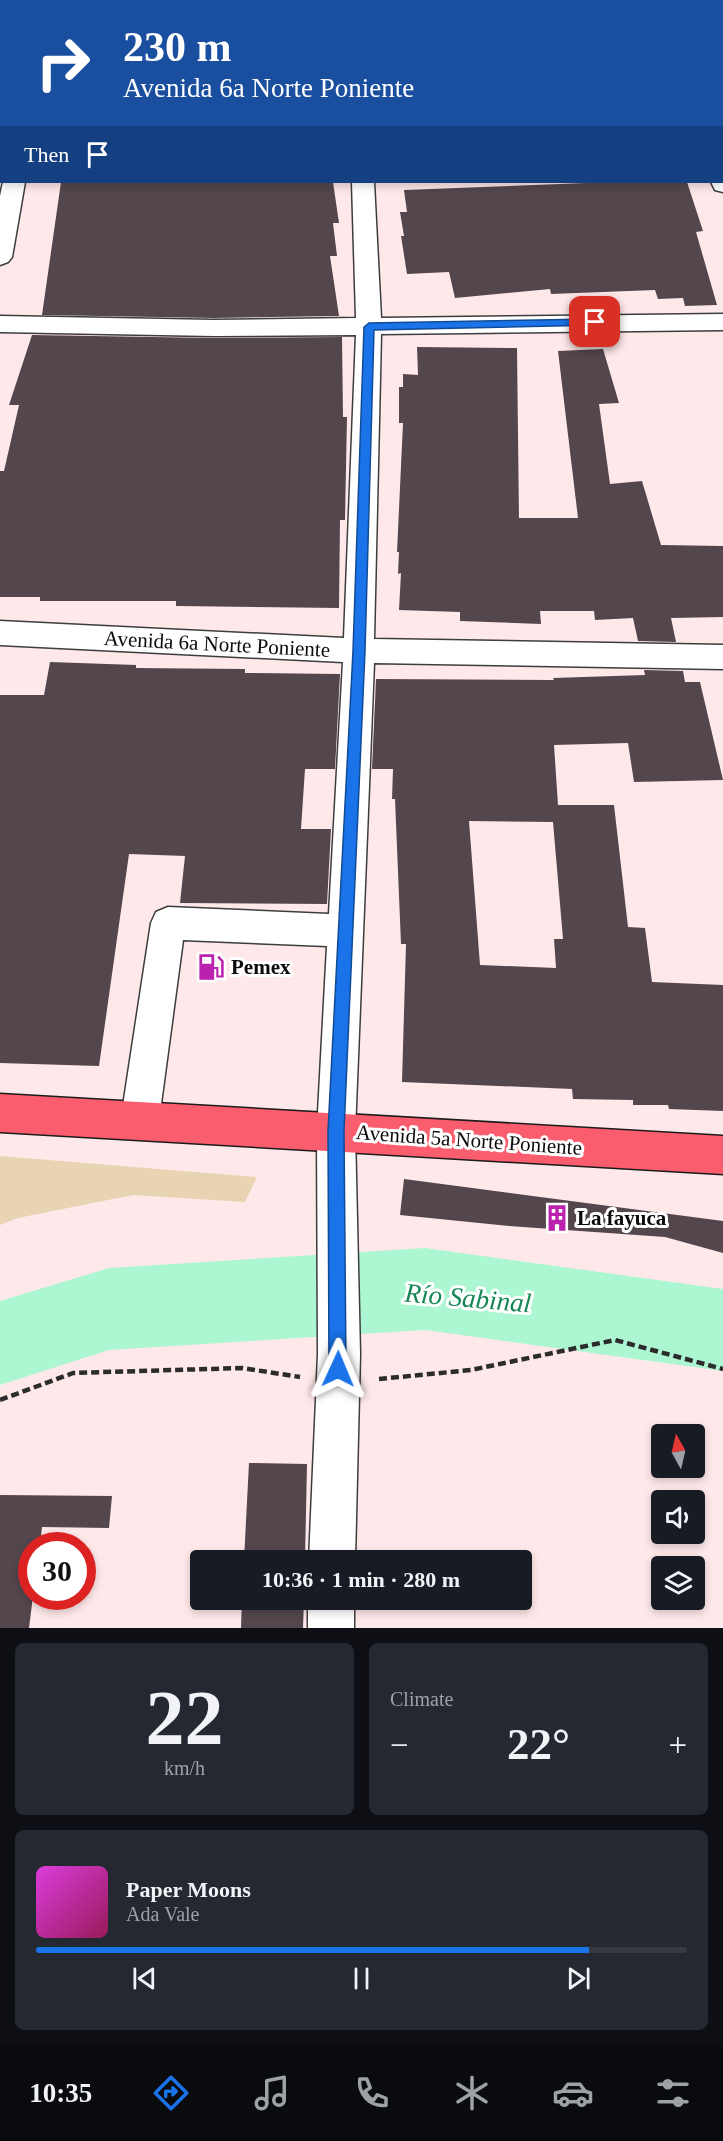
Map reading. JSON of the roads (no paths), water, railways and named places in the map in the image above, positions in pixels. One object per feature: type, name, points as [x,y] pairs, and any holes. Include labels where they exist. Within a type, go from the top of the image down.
[{"type":"main road","name":"Avenida 5a Norte Poniente","points":[[0,1113],[140,1119],[723,1155]]},
{"type":"street","points":[[0,257],[14,183]]},
{"type":"street","points":[[332,1550],[338,1369],[336,1131],[359,651],[369,327],[363,183]]},
{"type":"street","points":[[0,324],[214,328],[552,322],[723,322]]},
{"type":"street","name":"Avenida 6a Norte Poniente","points":[[0,633],[359,651],[723,657]]},
{"type":"street","points":[[140,1119],[168,923],[344,931]]},
{"type":"street","points":[[331,1610],[331,1628]]},
{"type":"waterway","name":"Río Sabinal","points":[[0,1343],[109,1309],[425,1289],[723,1330]]},
{"type":"place","name":"Pemex","points":[[211,967]]},
{"type":"place","name":"La fayuca","points":[[557,1218]]}]
